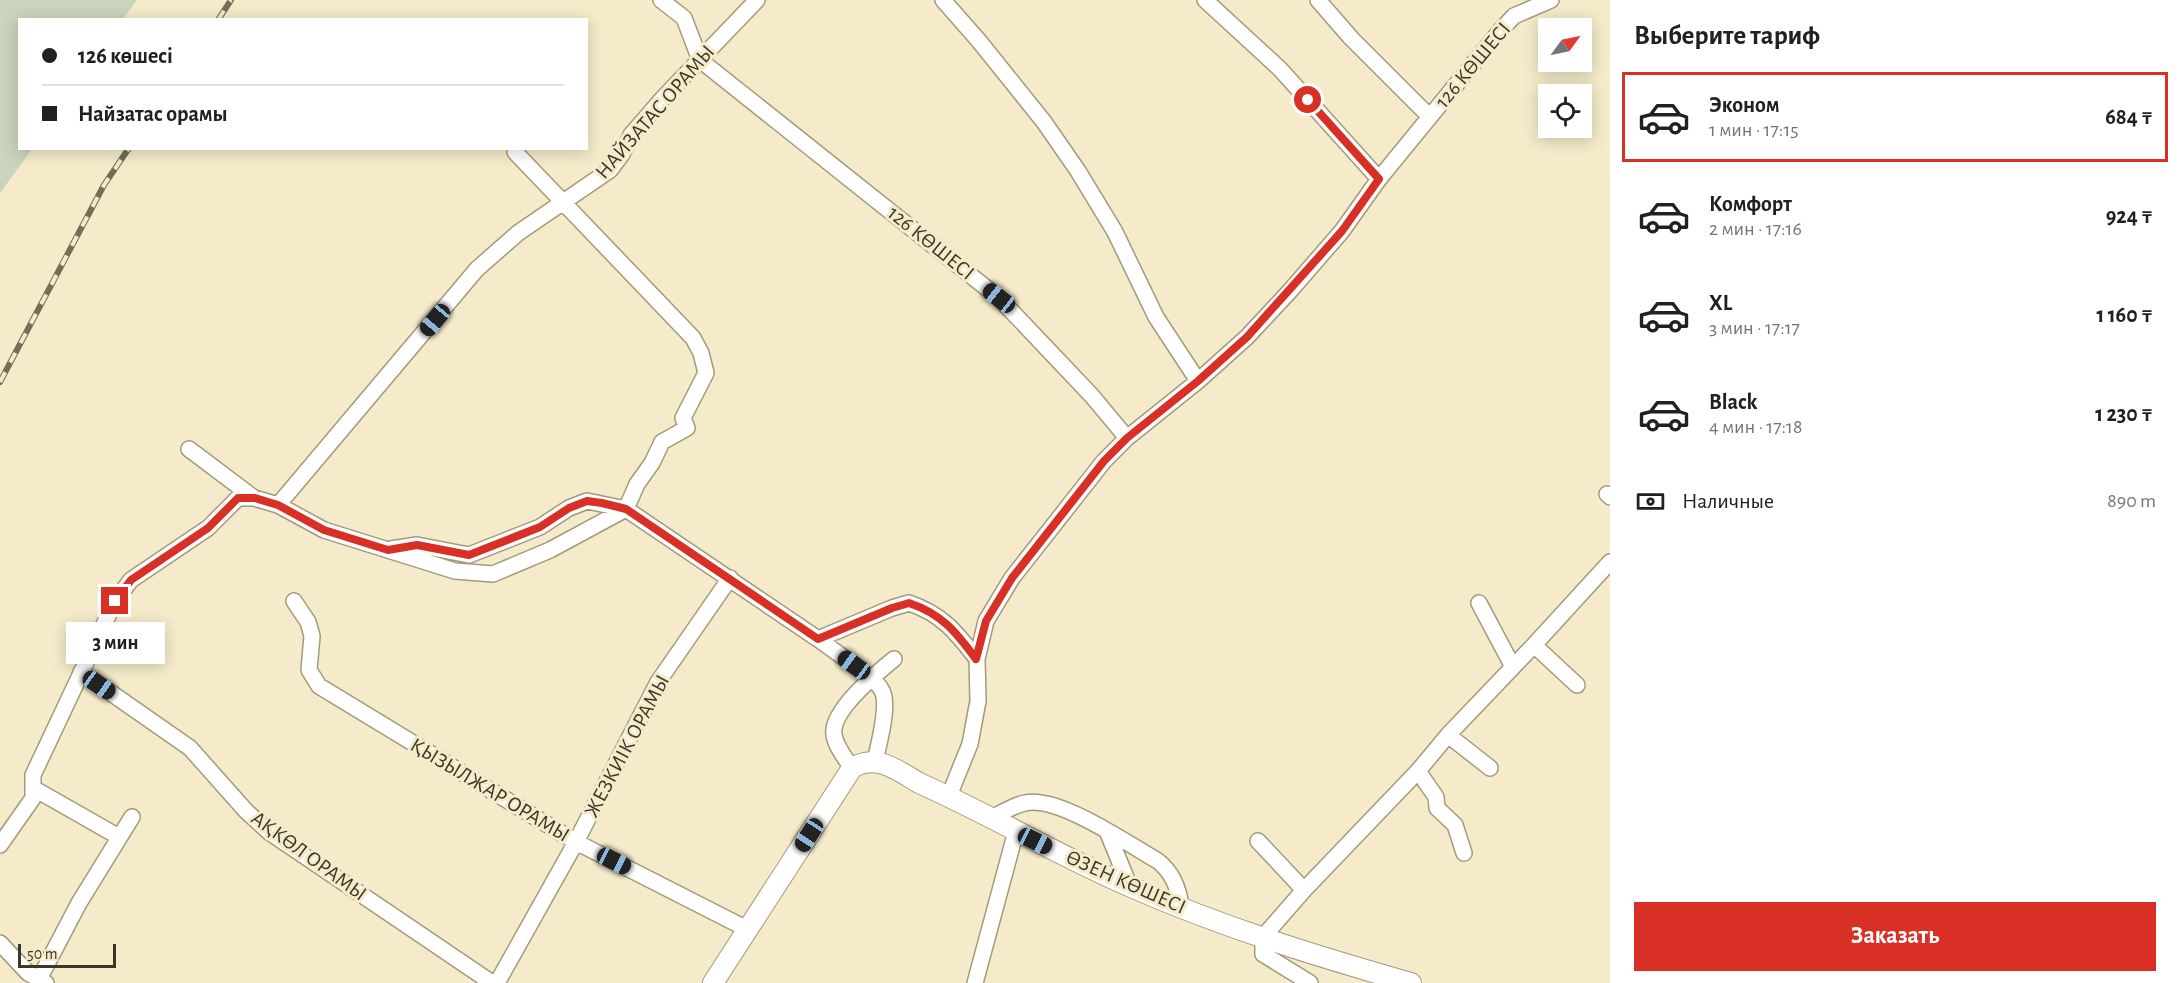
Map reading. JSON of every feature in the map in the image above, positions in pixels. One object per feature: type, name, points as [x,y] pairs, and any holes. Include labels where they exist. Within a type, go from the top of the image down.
[{"type":"main road","name":"ӨЗЕН КӨШЕСІ","points":[[863,764],[890,766],[919,783],[1130,887],[1308,954],[1411,983]]},
{"type":"main road","points":[[713,983],[747,929],[863,764]]},
{"type":"street","points":[[661,0],[684,18],[700,60]]},
{"type":"street","name":"НАЙЗАТАС ОРАМЫ","points":[[278,505],[477,270],[518,233],[610,170],[622,154],[631,135],[757,0]]},
{"type":"street","points":[[943,0],[1037,113],[1078,171],[1115,232],[1156,317],[1198,381]]},
{"type":"street","points":[[1205,0],[1280,69],[1379,179]]},
{"type":"street","name":"126 КӨШЕСІ","points":[[1318,0],[1351,38],[1429,116]]},
{"type":"street","name":"126 КӨШЕСІ","points":[[700,60],[999,298],[1092,396],[1127,438],[1198,381],[1247,337],[1342,231],[1379,179],[1500,31],[1526,5],[1551,0]]},
{"type":"street","points":[[0,845],[33,798],[33,775],[115,601],[131,580],[208,528],[238,498],[255,498],[278,505],[324,530],[456,571],[494,574],[550,549],[626,509],[637,484],[652,463],[662,442],[687,428],[683,418],[706,373],[701,353],[693,338],[515,152]]},
{"type":"street","points":[[948,796],[970,744],[978,701],[976,659],[986,621],[1012,578],[1104,461],[1127,438]]},
{"type":"street","points":[[189,449],[255,498]]},
{"type":"street","points":[[388,550],[417,545],[469,555],[540,527],[569,508],[587,501],[626,509],[854,665]]},
{"type":"street","points":[[1310,983],[1263,954],[1263,937],[1304,890],[1418,771],[1448,735],[1610,562]]},
{"type":"street","name":"ЖЕЗКИІК ОРАМЫ","points":[[497,983],[576,842],[658,682],[730,578]]},
{"type":"street","name":"ҚЫЗЫЛЖАР ОРАМЫ","points":[[294,601],[308,622],[312,636],[309,670],[320,686],[576,842],[747,929]]},
{"type":"street","points":[[818,639],[909,603],[939,616],[956,632],[976,659]]},
{"type":"street","points":[[1479,603],[1513,667]]},
{"type":"street","points":[[1534,645],[1576,686]]},
{"type":"street","points":[[871,678],[881,689],[885,710],[863,764],[837,745],[833,729],[837,717],[871,678],[894,659]]},
{"type":"street","name":"АҚКӨЛ ОРАМЫ","points":[[81,672],[190,748],[246,811],[269,832],[492,983]]},
{"type":"street","points":[[1448,735],[1490,768]]},
{"type":"street","points":[[1418,771],[1436,797],[1437,808],[1455,825],[1464,853]]},
{"type":"street","points":[[33,788],[119,837]]},
{"type":"street","points":[[992,818],[1025,803],[1042,801],[1061,807],[1107,831],[1168,869],[1180,895],[1181,907]]},
{"type":"street","points":[[0,943],[28,973],[41,982],[79,903],[132,817]]},
{"type":"street","points":[[975,983],[1016,831]]},
{"type":"street","points":[[1107,831],[1130,887]]},
{"type":"street","points":[[1258,841],[1304,890]]},
{"type":"green space","points":[[0,0],[137,0],[124,18],[18,18],[18,150],[31,150],[0,193]]},
{"type":"railway","points":[[219,18],[231,0]]},
{"type":"railway","points":[[0,382],[104,185],[128,150]]},
{"type":"route","points":[[115,601],[131,580],[208,528],[238,498],[255,498],[278,505],[324,530],[388,550],[417,545],[469,555],[540,527],[569,508],[587,501],[626,509],[818,639],[909,603],[939,616],[956,632],[976,659],[986,621],[1012,578],[1104,461],[1127,438],[1198,381],[1247,337],[1342,231],[1379,179],[1308,100]]}]
